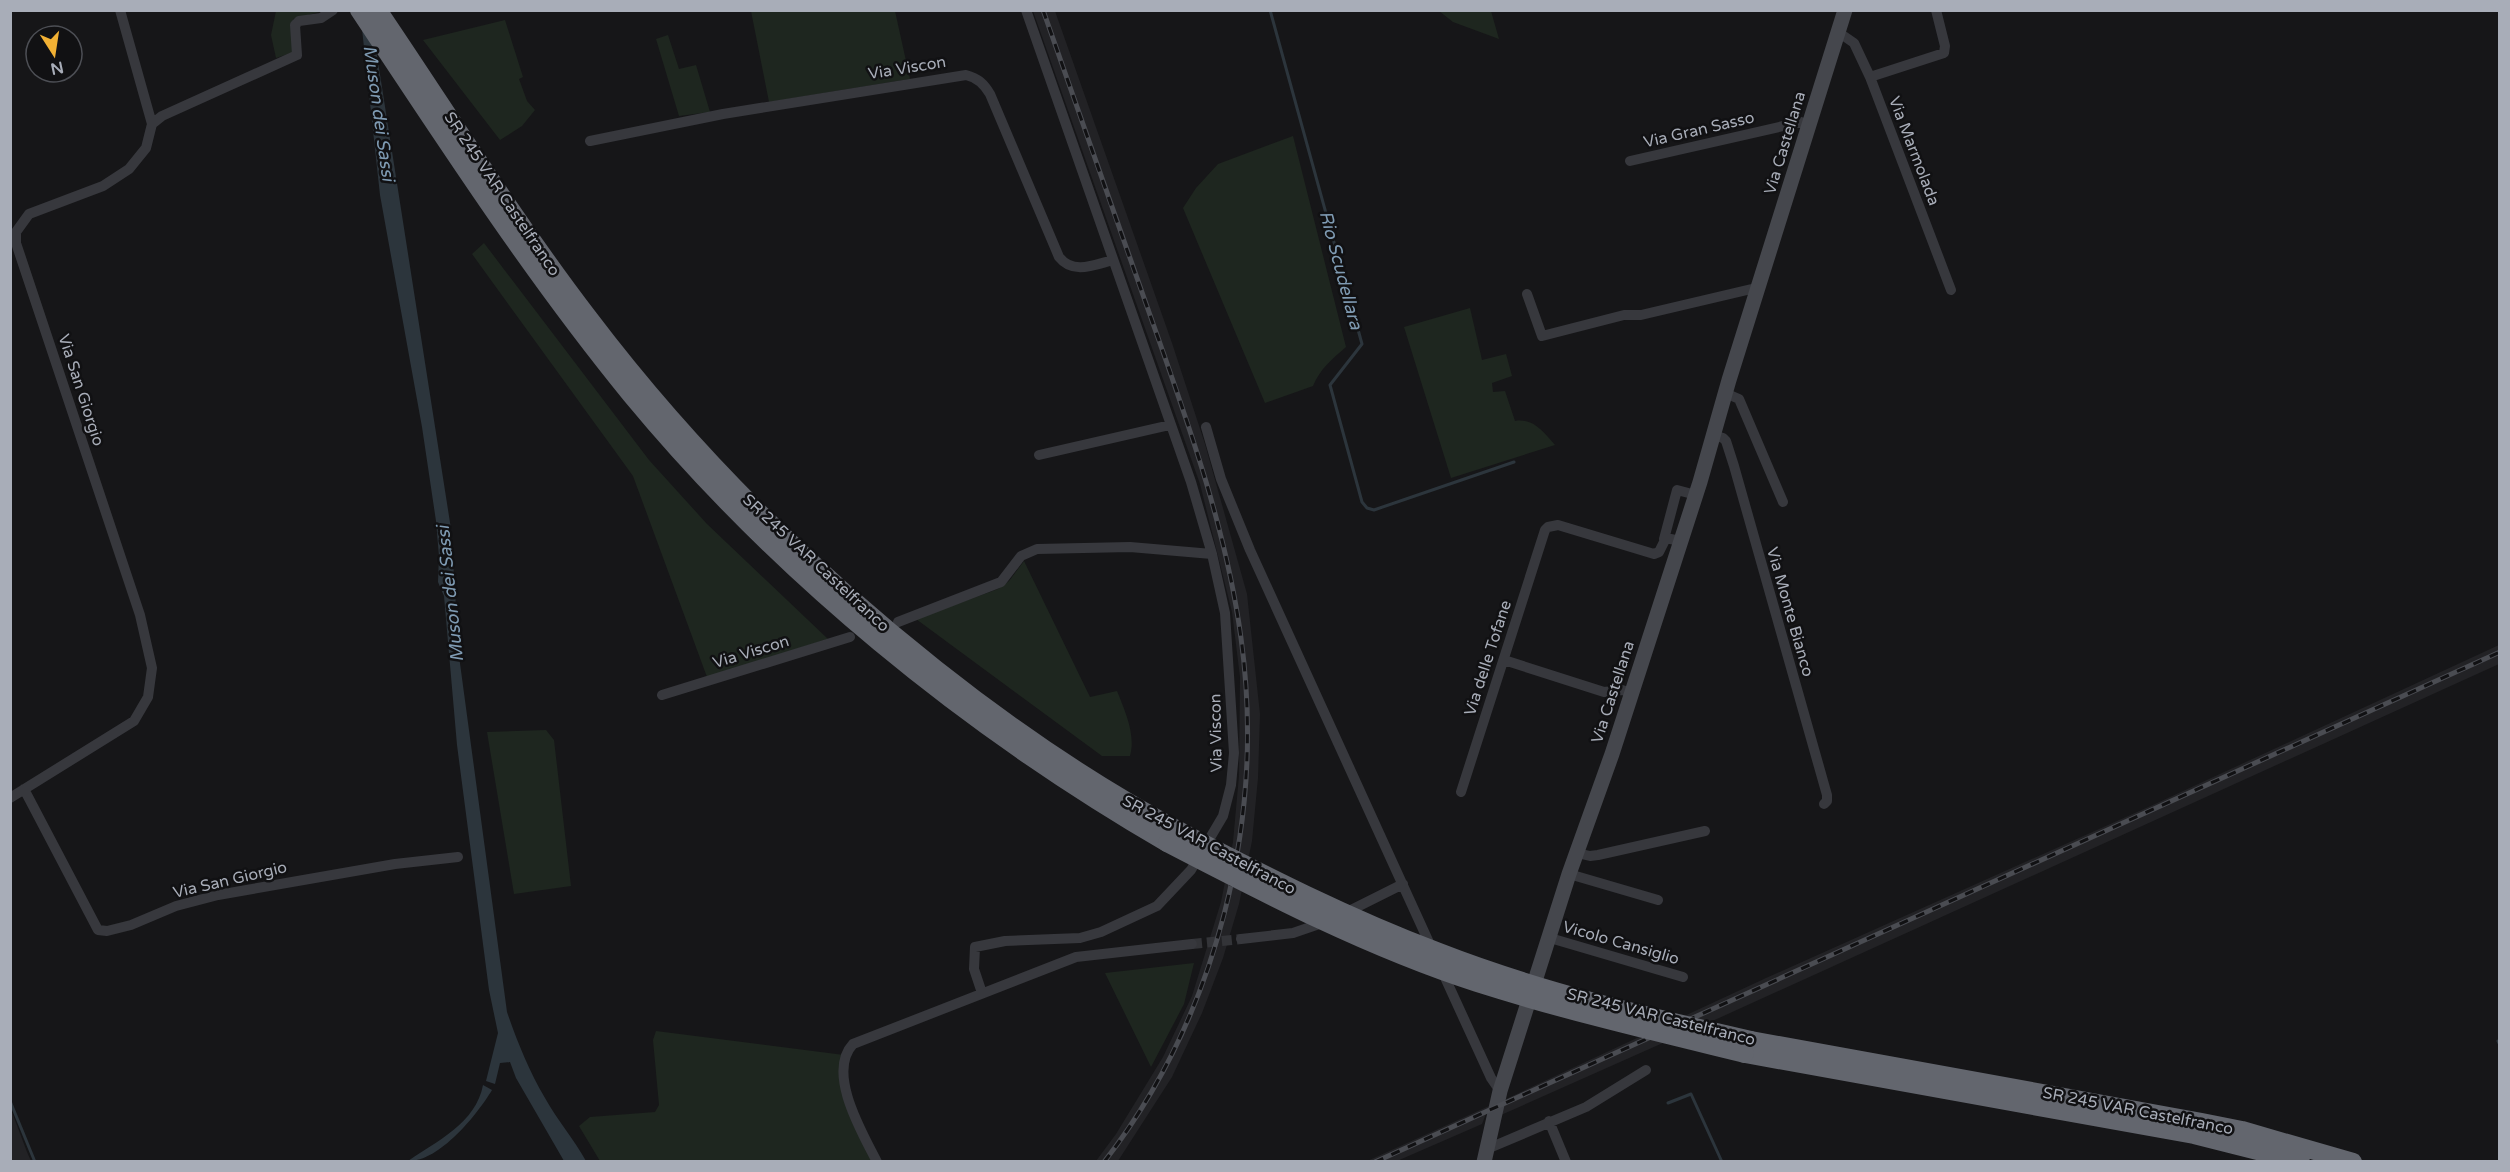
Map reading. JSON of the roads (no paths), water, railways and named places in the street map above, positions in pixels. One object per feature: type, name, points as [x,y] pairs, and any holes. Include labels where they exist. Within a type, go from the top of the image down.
[{"type":"highway","name":"SR 245 VAR Castelfranco","points":[[359,10],[552,292],[598,354],[659,427],[749,523],[878,640],[994,733],[1107,808],[1440,953],[1585,999],[1748,1047],[2202,1122],[2265,1144],[2301,1161]]},
{"type":"highway","name":"SR 245 VAR Castelfranco","points":[[378,10],[510,209],[589,319],[685,434],[781,535],[875,620],[1005,723],[1173,836]]},
{"type":"highway","name":"SR 245 VAR Castelfranco","points":[[2265,1144],[2353,1161]]},
{"type":"street","points":[[120,10],[152,124],[162,116],[297,55],[295,25],[299,21],[321,18],[333,10]]},
{"type":"street","name":"Via Viscon","points":[[982,993],[974,969],[975,947],[1005,941],[1080,938],[1101,932],[1157,906],[1191,870],[1215,832],[1228,801],[1234,753],[1225,613],[1212,554],[1191,482],[1026,10]]},
{"type":"street","name":"Via Castellana","points":[[1485,1155],[1500,1090],[1569,874],[1632,693],[1696,495],[1725,393],[1845,10]]},
{"type":"street","points":[[1870,76],[1944,53],[1945,46],[1936,10]]},
{"type":"street","name":"Via Marmolada","points":[[1838,32],[1854,43],[1870,76],[1951,290]]},
{"type":"street","name":"Via Viscon","points":[[590,141],[723,114],[966,75],[984,84],[990,94],[1059,257],[1065,265],[1074,268],[1086,267],[1113,260]]},
{"type":"street","name":"Via Gran Sasso","points":[[1630,161],[1801,122],[1809,123]]},
{"type":"street","name":"Via San Giorgio","points":[[10,798],[134,721],[148,697],[152,668],[140,615],[16,243],[16,232],[29,214],[103,186],[129,169],[146,148],[152,124]]},
{"type":"street","points":[[1527,294],[1542,336],[1624,315],[1641,315],[1760,287]]},
{"type":"street","points":[[1725,393],[1739,399],[1783,501]]},
{"type":"street","points":[[1039,455],[1170,424]]},
{"type":"street","points":[[1206,427],[1234,513],[1491,1078],[1500,1090]]},
{"type":"street","name":"Via Monte Bianco","points":[[1713,435],[1726,441],[1734,466],[1827,795],[1827,801],[1824,804]]},
{"type":"street","points":[[1680,541],[1664,539],[1677,490],[1696,495]]},
{"type":"street","name":"Via delle Tofane","points":[[1461,792],[1543,533],[1548,527],[1558,525],[1654,554],[1659,552],[1664,539]]},
{"type":"street","points":[[898,622],[1001,582],[1021,556],[1037,549],[1130,547],[1212,554]]},
{"type":"street","name":"Via Viscon","points":[[662,695],[850,637]]},
{"type":"street","points":[[1504,660],[1604,692],[1622,690],[1632,693]]},
{"type":"street","name":"Via San Giorgio","points":[[24,789],[98,930],[107,932],[131,925],[176,906],[218,895],[395,864],[458,857]]},
{"type":"street","points":[[1577,853],[1598,855],[1705,831]]},
{"type":"street","points":[[1569,874],[1658,900]]},
{"type":"street","points":[[1240,939],[1293,933],[1317,926],[1403,884]]},
{"type":"street","name":"Vicolo Cansiglio","points":[[1550,938],[1683,977]]},
{"type":"street","points":[[877,1161],[849,1106],[844,1086],[848,1050],[853,1044],[1076,957],[1192,944]]},
{"type":"street","points":[[1485,1155],[1549,1121],[1586,1107],[1646,1070]]},
{"type":"street","points":[[1549,1121],[1566,1161]]},
{"type":"water","name":"Muson dei Sassi","points":[[362,29],[376,49],[451,529],[459,656],[507,1012],[539,1088],[586,1161],[564,1161],[516,1078],[510,1062],[500,1063],[495,1084],[486,1081],[498,1033],[489,990],[457,745],[444,596],[438,582],[439,556],[436,521],[422,427],[380,195]]},
{"type":"water","points":[[483,1085],[492,1090],[467,1124],[432,1154],[408,1161],[454,1130],[464,1120],[479,1098]]},
{"type":"waterway","name":"Rio Scudellara","points":[[1270,10],[1362,344],[1330,385],[1362,502],[1367,508],[1374,510],[1514,462]]},
{"type":"waterway","name":"Rio Scudellara","points":[[2500,1040],[2498,1041],[2500,1045]]},
{"type":"waterway","name":"Rio Scudellara","points":[[1668,1103],[1691,1094],[1722,1162]]},
{"type":"waterway","points":[[10,1101],[35,1162]]},
{"type":"tunnel","points":[[1192,944],[1241,939]]},
{"type":"railway","points":[[1043,10],[1204,474],[1226,555],[1234,597],[1241,638],[1247,707],[1246,776],[1238,845],[1224,914],[1204,980],[1177,1044],[1143,1105],[1104,1162]]},
{"type":"railway","points":[[1375,1162],[2500,652]]}]
